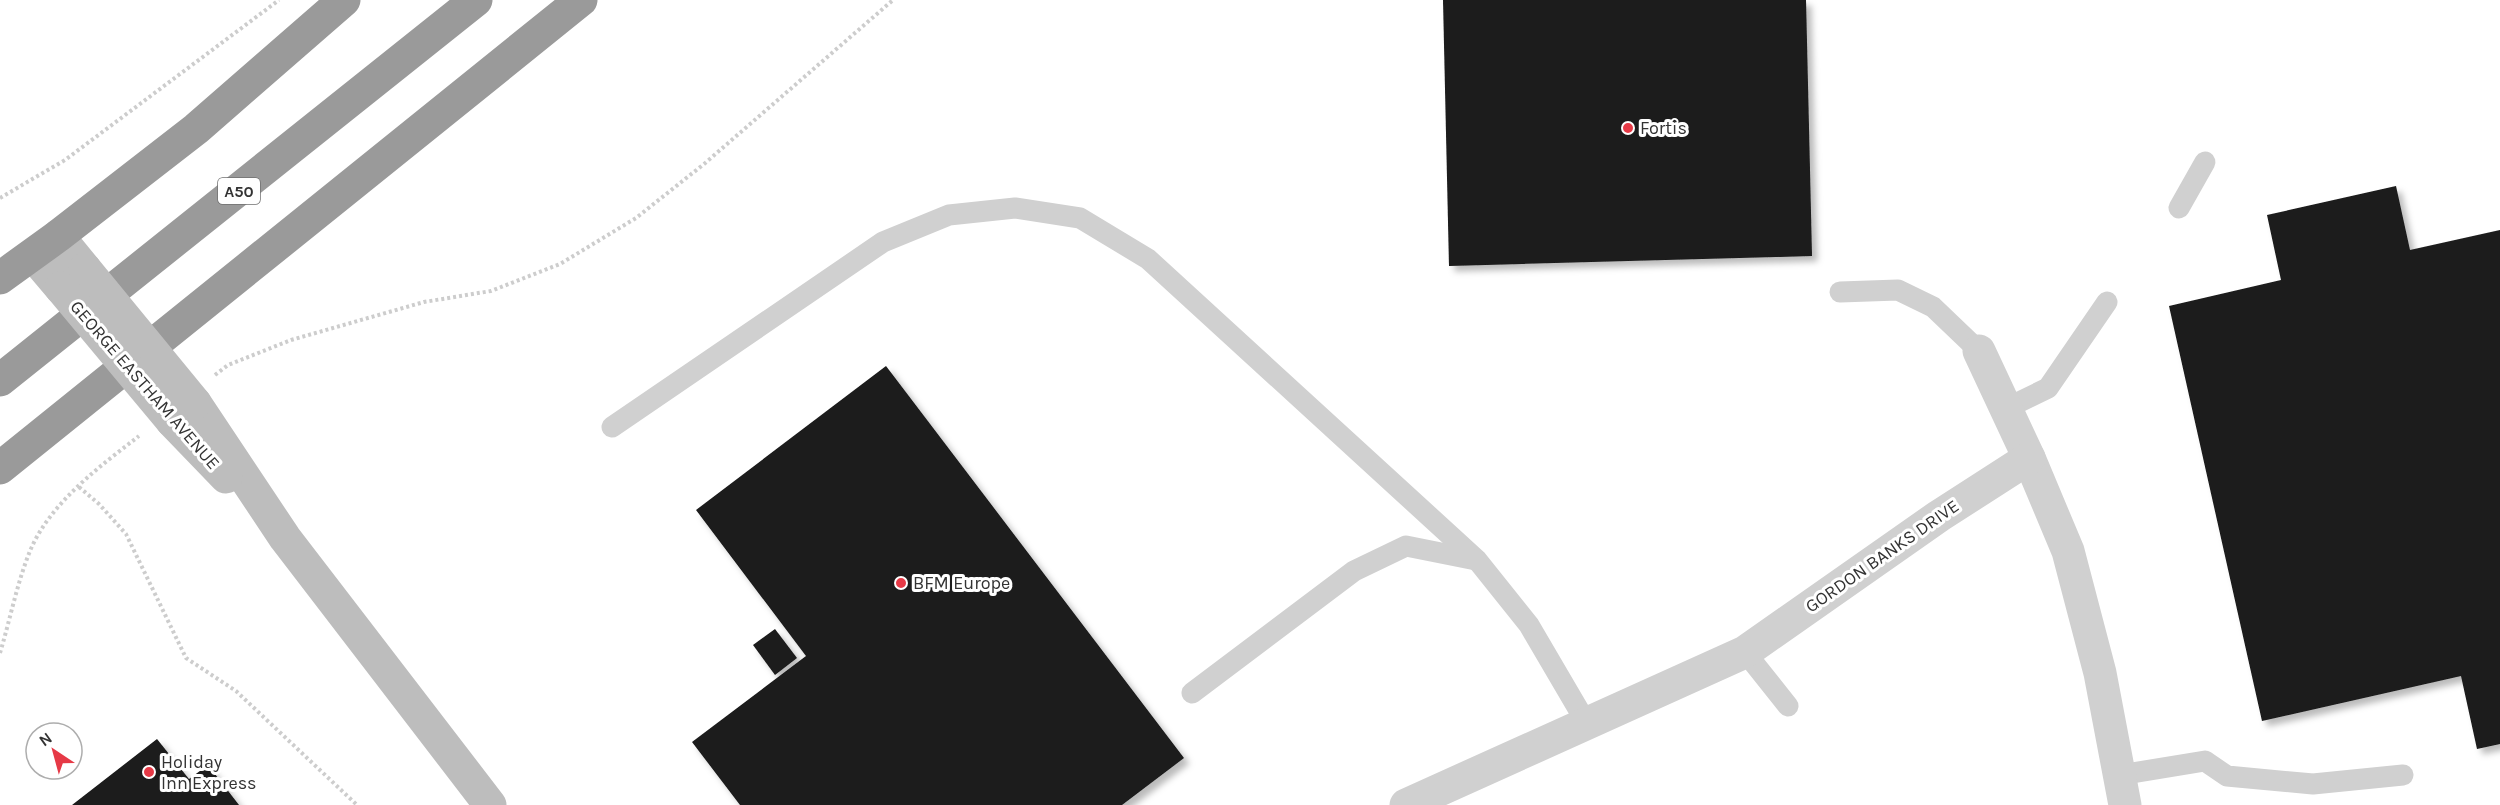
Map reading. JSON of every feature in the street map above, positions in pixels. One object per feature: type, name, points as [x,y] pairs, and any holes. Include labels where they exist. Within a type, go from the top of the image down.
[{"type":"highway","points":[[0,278],[46,246],[196,129],[344,0]]},
{"type":"highway","name":"A50","points":[[0,380],[477,0]]},
{"type":"highway","points":[[0,468],[581,0]]},
{"type":"main road","name":"GEORGE EASTHAM AVENUE","points":[[46,246],[73,278],[192,401],[285,538],[490,805]]},
{"type":"street","points":[[1979,351],[2007,408],[2068,551],[2100,673],[2123,790]]},
{"type":"street","name":"GORDON BANKS DRIVE","points":[[1406,805],[1745,652],[1939,516],[2029,458]]},
{"type":"lane","points":[[2179,208],[2205,162]]},
{"type":"lane","points":[[612,427],[883,242],[949,215],[1015,208],[1080,218],[1148,259],[1477,560],[1529,625],[1587,724]]},
{"type":"lane","points":[[1840,292],[1898,290],[1933,307],[1979,351]]},
{"type":"lane","points":[[2007,408],[2048,388],[2107,302]]},
{"type":"lane","points":[[1192,693],[1354,571],[1406,546],[1477,560]]},
{"type":"lane","points":[[1745,652],[1788,706]]},
{"type":"lane","points":[[2123,790],[2205,761],[2227,776],[2313,784],[2403,775]]},
{"type":"path","points":[[0,198],[65,160],[279,0]]},
{"type":"path","points":[[192,401],[228,365],[291,340],[424,302],[490,291],[560,264],[636,218],[704,164],[893,0]]},
{"type":"path","points":[[0,653],[30,551],[48,519],[79,487],[141,434]]},
{"type":"path","points":[[79,487],[99,504],[126,534],[186,658],[236,691],[357,805]]},
{"type":"building","name":"Fortis","points":[[1443,0],[1806,0],[1812,256],[1449,266]]},
{"type":"building","points":[[2396,186],[2410,250],[2500,230],[2500,744],[2477,749],[2461,676],[2262,721],[2169,306],[2281,280],[2267,215]]},
{"type":"building","name":"BFM Europe","points":[[886,366],[1184,758],[1122,805],[740,805],[692,742],[806,656],[696,510]]},
{"type":"building","points":[[775,629],[797,658],[775,675],[753,645]]},
{"type":"building","name":"Holiday Inn Express","points":[[157,739],[189,779],[208,765],[239,805],[72,805]]},
{"type":"place","name":"Fortis","points":[[1628,128]]},
{"type":"place","name":"BFM Europe","points":[[901,583]]},
{"type":"place","name":"Holiday Inn Express","points":[[149,772]]}]
